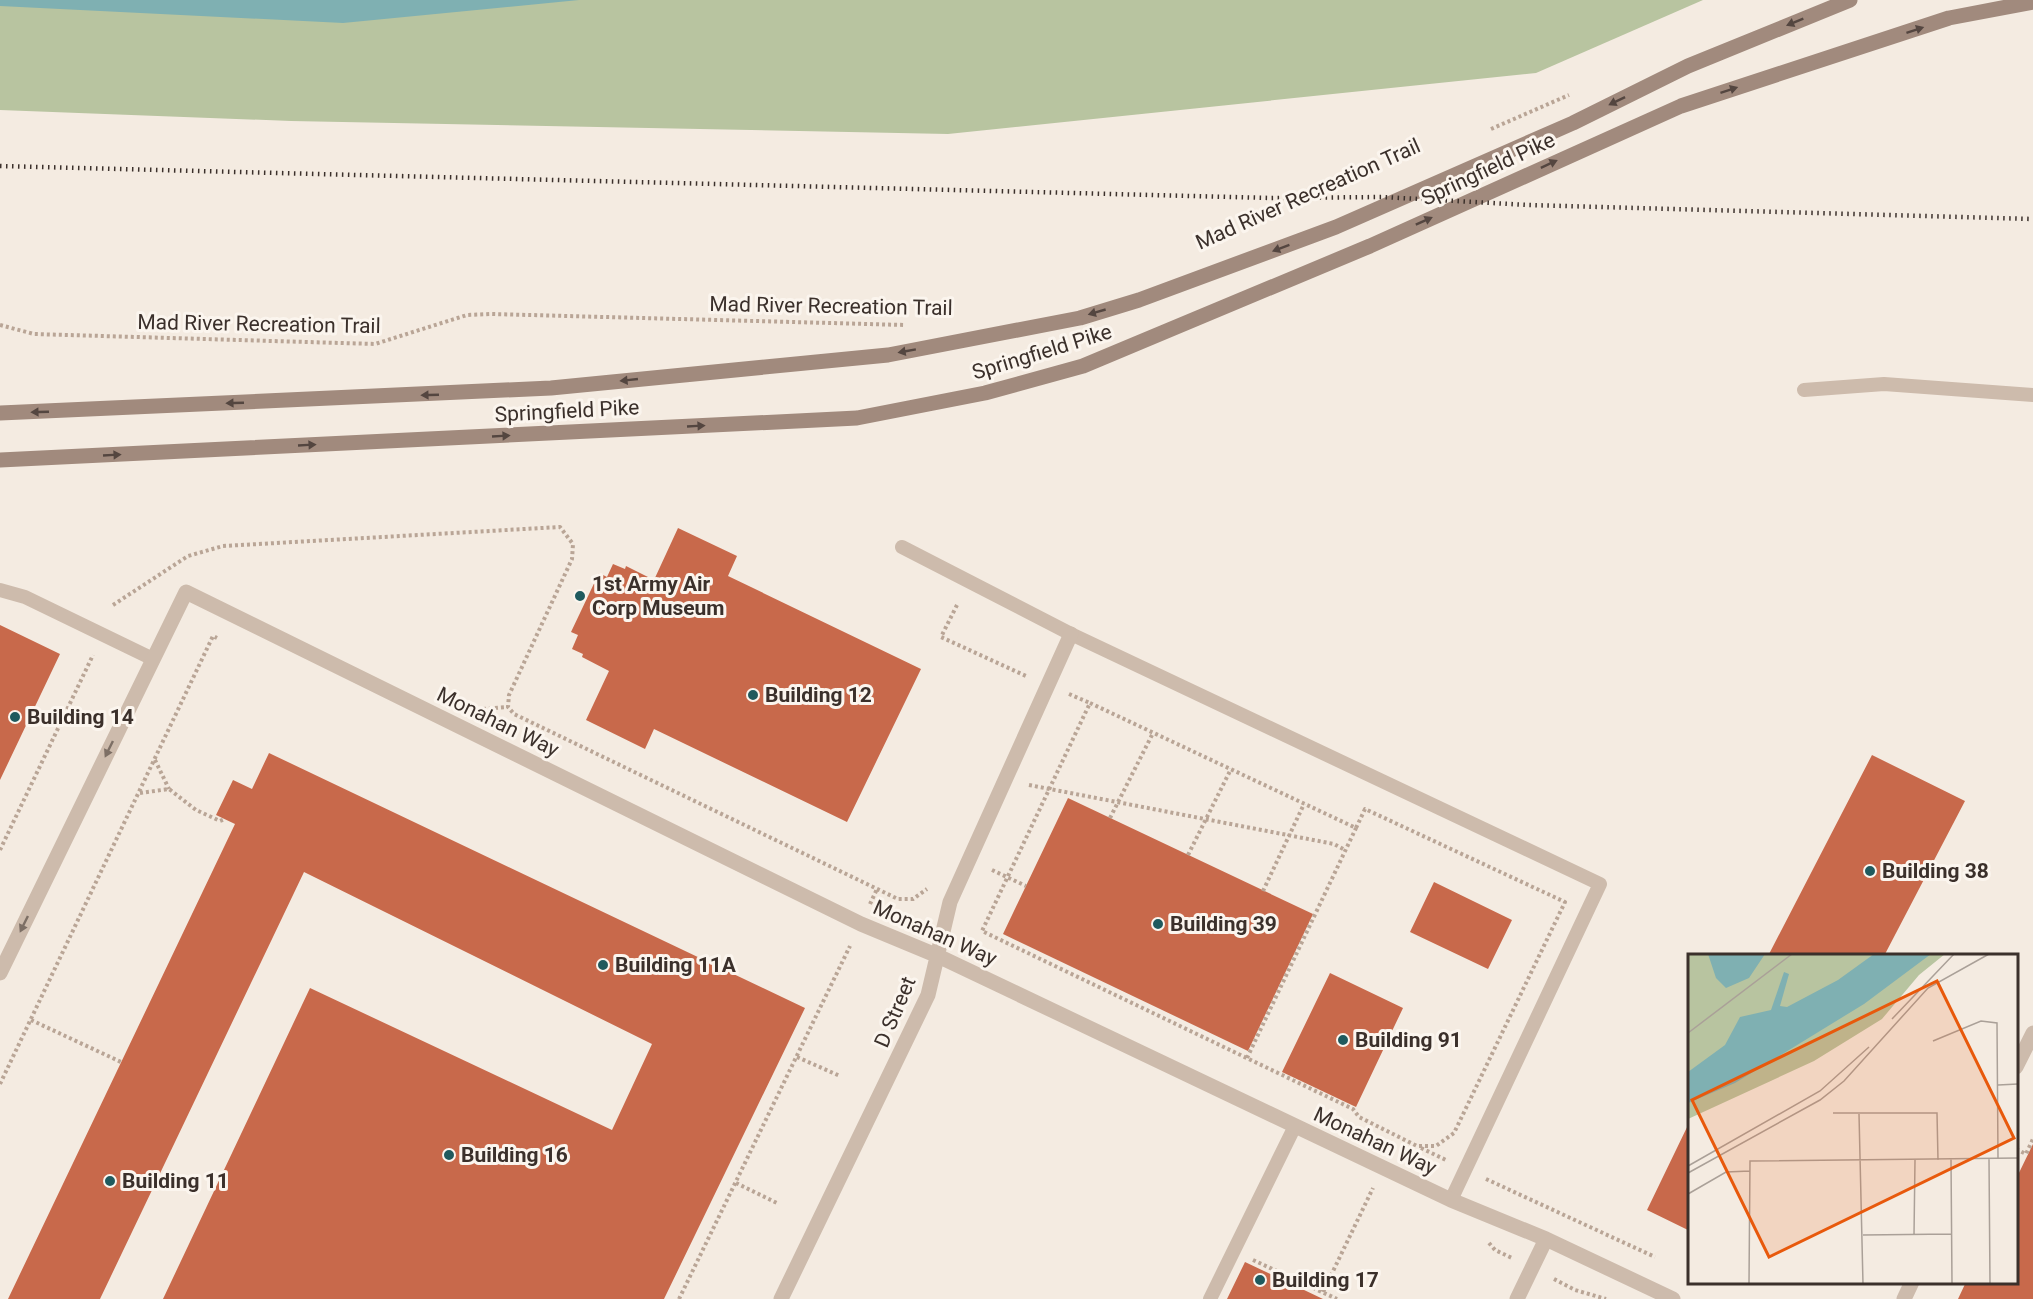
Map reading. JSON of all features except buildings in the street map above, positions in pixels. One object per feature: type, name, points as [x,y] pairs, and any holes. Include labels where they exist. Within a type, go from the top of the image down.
[{"type":"main road","name":"Springfield Pike","points":[[0,413],[551,387],[888,355],[1080,318],[1139,300],[1336,227],[1573,123],[1688,66],[1850,0]]},
{"type":"main road","name":"Springfield Pike","points":[[0,460],[857,418],[986,393],[1083,366],[1155,337],[1370,246],[1681,106],[1949,18],[2033,2]]},
{"type":"street","name":"Monahan Way","points":[[153,659],[186,592],[861,924],[938,956],[1451,1200],[1546,1239],[1672,1299]]},
{"type":"street","name":"D Street","points":[[781,1299],[928,995],[950,902],[1071,634]]},
{"type":"street","points":[[0,973],[153,659]]},
{"type":"street","points":[[2018,1063],[2033,1033]]},
{"type":"street","points":[[1517,1299],[1546,1239]]},
{"type":"street","points":[[1904,1299],[1911,1284]]},
{"type":"lane","points":[[1804,390],[1884,384],[2033,395]]},
{"type":"lane","points":[[902,547],[1071,634],[1600,884],[1451,1200]]},
{"type":"lane","points":[[0,590],[25,597],[153,659]]},
{"type":"lane","points":[[1210,1299],[1295,1126]]},
{"type":"path","points":[[1490,130],[1577,91]]},
{"type":"path","name":"Mad River Recreation Trail","points":[[0,325],[34,334],[375,344],[475,314],[906,325]]},
{"type":"path","points":[[113,605],[188,556],[223,546],[560,526],[573,544],[572,559],[509,695],[508,707],[514,714],[898,899],[913,899],[927,890],[932,879]]},
{"type":"path","points":[[957,605],[941,637],[1090,703],[1356,828]]},
{"type":"path","points":[[0,1084],[213,636],[224,641]]},
{"type":"path","points":[[0,850],[94,653],[84,649]]},
{"type":"path","points":[[1021,686],[1026,676]]},
{"type":"path","points":[[1090,703],[982,931],[1353,1109],[1359,1117],[1417,1146],[1655,1257]]},
{"type":"path","points":[[478,710],[508,707]]},
{"type":"path","points":[[1110,818],[1153,733]]},
{"type":"path","points":[[154,760],[170,789],[196,810],[220,821],[225,819]]},
{"type":"path","points":[[1188,855],[1231,769]]},
{"type":"path","points":[[1005,780],[1334,844],[1346,850]]},
{"type":"path","points":[[139,793],[170,789]]},
{"type":"path","points":[[1263,891],[1304,804]]},
{"type":"path","points":[[1247,1058],[1365,809],[1564,902],[1454,1133],[1436,1146],[1417,1146]]},
{"type":"path","points":[[969,859],[1026,886]]},
{"type":"path","points":[[679,1299],[853,940]]},
{"type":"path","points":[[31,1020],[121,1062]]},
{"type":"path","points":[[797,1057],[840,1076]]},
{"type":"path","points":[[2018,1150],[2026,1154],[2033,1139]]},
{"type":"path","points":[[735,1184],[779,1204]]},
{"type":"path","points":[[1323,1292],[1373,1188]]},
{"type":"path","points":[[1245,1256],[1337,1299]]},
{"type":"green space","points":[[0,0],[1703,0],[1536,73],[948,134],[291,121],[0,110]]},
{"type":"water","points":[[0,0],[579,0],[343,23],[0,6]]},
{"type":"railway","points":[[0,166],[1271,198],[1383,197],[1528,205],[2033,219]]},
{"type":"place","name":"1st Army Air Corp Museum","points":[[580,596]]},
{"type":"place","name":"Building 12","points":[[753,695]]},
{"type":"place","name":"Building 14","points":[[15,717]]},
{"type":"place","name":"Building 38","points":[[1870,871]]},
{"type":"place","name":"Building 39","points":[[1158,924]]},
{"type":"place","name":"Building 11A","points":[[603,965]]},
{"type":"place","name":"Building 91","points":[[1343,1040]]},
{"type":"place","name":"Building 16","points":[[449,1155]]},
{"type":"place","name":"Building 11","points":[[110,1181]]},
{"type":"place","name":"Building 17","points":[[1260,1280]]}]
